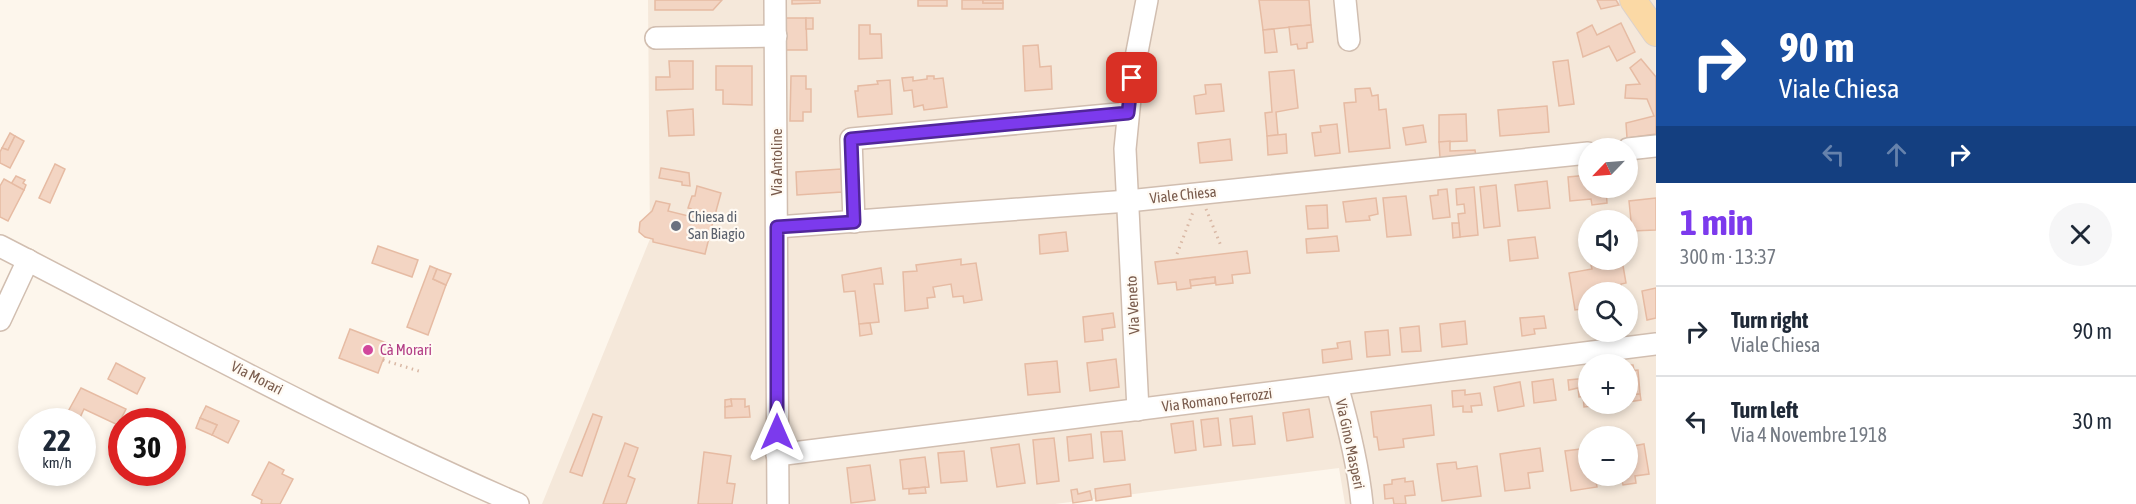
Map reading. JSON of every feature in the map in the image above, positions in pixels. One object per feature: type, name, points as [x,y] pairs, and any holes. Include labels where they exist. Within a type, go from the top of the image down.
[{"type":"main road","points":[[1633,0],[1656,33]]},
{"type":"street","name":"Via Antoline","points":[[775,0],[777,504]]},
{"type":"street","name":"Via Veneto","points":[[1138,410],[1125,149],[1132,78],[1147,0]]},
{"type":"street","points":[[1345,0],[1348,40]]},
{"type":"street","points":[[656,38],[776,36]]},
{"type":"street","points":[[854,222],[851,139],[1128,113]]},
{"type":"street","points":[[1638,148],[1656,146]]},
{"type":"street","name":"Viale Chiesa","points":[[777,227],[1128,201],[1578,154]]},
{"type":"street","name":"Via Morari","points":[[0,246],[420,460],[518,504]]},
{"type":"street","points":[[0,320],[28,260]]},
{"type":"street","name":"Via Romano Ferrozzi","points":[[777,455],[1656,344]]},
{"type":"street","name":"Via Gino Masperi","points":[[1337,385],[1350,428],[1360,474],[1362,504]]},
{"type":"path","points":[[1200,193],[1221,246]]},
{"type":"path","points":[[1177,254],[1200,193]]},
{"type":"path","points":[[383,360],[422,372]]},
{"type":"shaded area","points":[[648,0],[1656,0],[1656,504],[1345,504],[1339,468],[1055,504],[542,504],[650,239]]},
{"type":"building","points":[[655,0],[722,0],[713,10],[655,10]]},
{"type":"building","points":[[792,0],[820,0],[820,3],[792,4]]},
{"type":"building","points":[[918,0],[947,0],[947,6],[918,6]]},
{"type":"building","points":[[962,0],[1003,3],[1003,9],[962,9]]},
{"type":"building","points":[[983,0],[1003,0],[1003,3],[983,3]]},
{"type":"building","points":[[1259,0],[1309,0],[1311,25],[1263,30]]},
{"type":"building","points":[[1597,0],[1616,0],[1619,5],[1601,9]]},
{"type":"building","points":[[785,18],[806,18],[807,50],[786,50]]},
{"type":"building","points":[[806,18],[813,18],[813,29],[806,29]]},
{"type":"building","points":[[1621,23],[1635,52],[1617,61],[1609,46],[1583,57],[1577,33],[1592,25],[1597,35]]},
{"type":"building","points":[[859,25],[870,25],[870,34],[881,34],[882,58],[859,59]]},
{"type":"building","points":[[1311,25],[1313,42],[1307,43],[1307,48],[1298,49],[1297,44],[1291,45],[1289,27]]},
{"type":"building","points":[[1274,29],[1277,52],[1265,53],[1263,30]]},
{"type":"building","points":[[1038,45],[1040,67],[1051,66],[1052,89],[1025,91],[1023,46]]},
{"type":"building","points":[[1641,59],[1656,77],[1656,134],[1627,138],[1626,123],[1654,116],[1647,99],[1625,98],[1626,85],[1640,84],[1630,68]]},
{"type":"building","points":[[1568,60],[1574,104],[1559,106],[1553,62]]},
{"type":"building","points":[[669,61],[693,61],[693,89],[656,90],[656,77],[670,77]]},
{"type":"building","points":[[716,66],[752,66],[752,105],[723,104],[723,90],[716,90]]},
{"type":"building","points":[[1294,70],[1298,108],[1276,112],[1278,135],[1267,136],[1265,113],[1272,112],[1269,72]]},
{"type":"building","points":[[791,76],[806,76],[806,89],[811,89],[811,112],[803,112],[803,121],[790,121]]},
{"type":"building","points":[[927,76],[934,76],[934,79],[943,78],[947,107],[924,110],[923,105],[914,107],[912,90],[904,91],[902,78],[913,77],[913,81],[927,79]]},
{"type":"building","points":[[890,80],[892,114],[858,117],[855,91],[858,91],[858,86]]},
{"type":"building","points":[[1221,84],[1224,111],[1196,114],[1194,96],[1206,94],[1205,85]]},
{"type":"building","points":[[1370,88],[1372,96],[1378,95],[1379,110],[1386,109],[1390,148],[1349,152],[1344,103],[1356,102],[1355,89]]},
{"type":"building","points":[[1547,106],[1549,132],[1500,136],[1498,110]]},
{"type":"building","points":[[693,109],[694,135],[669,136],[667,111]]},
{"type":"building","points":[[1466,114],[1467,141],[1439,142],[1439,115]]},
{"type":"building","points":[[1337,124],[1340,153],[1315,156],[1312,133],[1321,132],[1320,126]]},
{"type":"building","points":[[1423,125],[1426,142],[1406,145],[1403,128]]},
{"type":"building","points":[[10,133],[15,136],[8,150],[2,148]]},
{"type":"building","points":[[1286,134],[1287,153],[1268,155],[1267,136]]},
{"type":"building","points":[[15,136],[24,141],[10,168],[0,163],[0,152],[2,148],[8,150]]},
{"type":"building","points":[[1230,139],[1232,160],[1200,163],[1198,143]]},
{"type":"building","points":[[1450,141],[1450,151],[1475,150],[1476,157],[1440,158],[1439,142]]},
{"type":"building","points":[[55,164],[65,169],[50,203],[39,198]]},
{"type":"building","points":[[661,168],[689,173],[690,186],[682,185],[682,182],[659,178]]},
{"type":"building","points":[[841,169],[842,192],[797,195],[796,172]]},
{"type":"building","points":[[16,176],[25,180],[24,190],[11,184]]},
{"type":"building","points":[[1578,176],[1578,198],[1607,198],[1607,203],[1592,205],[1591,199],[1570,201],[1568,177]]},
{"type":"building","points":[[4,179],[24,190],[8,221],[0,217],[0,186]]},
{"type":"building","points":[[1547,181],[1550,208],[1518,211],[1515,185]]},
{"type":"building","points":[[1496,185],[1500,226],[1484,228],[1480,187]]},
{"type":"building","points":[[697,186],[721,193],[713,222],[691,216],[692,209],[688,208],[692,196],[695,196]]},
{"type":"building","points":[[1474,187],[1478,235],[1460,237],[1458,214],[1465,213],[1464,204],[1457,205],[1456,189]]},
{"type":"building","points":[[1447,189],[1450,217],[1433,219],[1430,196],[1438,195],[1438,190]]},
{"type":"building","points":[[1406,196],[1411,235],[1387,237],[1383,198]]},
{"type":"building","points":[[1376,198],[1378,214],[1369,216],[1370,220],[1346,222],[1343,202]]},
{"type":"building","points":[[1656,198],[1656,230],[1638,231],[1638,210],[1630,210],[1629,201]]},
{"type":"building","name":"Chiesa di San Biagio","points":[[656,201],[670,204],[668,211],[713,222],[705,254],[653,242],[653,239],[639,232],[640,222],[652,211]]},
{"type":"building","points":[[1327,205],[1328,228],[1308,229],[1306,206]]},
{"type":"building","points":[[1452,223],[1459,223],[1460,237],[1453,238]]},
{"type":"building","points":[[1066,232],[1068,251],[1040,254],[1039,235]]},
{"type":"building","points":[[1337,236],[1339,251],[1307,253],[1306,239]]},
{"type":"building","points":[[1535,237],[1538,258],[1510,261],[1508,240]]},
{"type":"building","points":[[378,246],[418,260],[412,277],[372,263]]},
{"type":"building","points":[[1247,251],[1250,273],[1232,275],[1233,283],[1216,285],[1215,277],[1190,280],[1191,288],[1177,290],[1176,282],[1158,284],[1155,262]]},
{"type":"building","points":[[961,259],[961,265],[976,263],[982,300],[964,303],[963,296],[953,297],[951,284],[933,287],[935,297],[927,298],[928,308],[905,311],[903,272],[917,271],[916,265]]},
{"type":"building","points":[[430,266],[437,269],[433,279],[446,285],[428,335],[407,327]]},
{"type":"building","points":[[881,268],[883,284],[874,284],[879,322],[859,324],[855,291],[844,292],[842,275]]},
{"type":"building","points":[[437,269],[451,274],[446,285],[433,279]]},
{"type":"building","points":[[1586,270],[1624,270],[1626,282],[1578,282],[1578,310],[1575,310],[1569,273]]},
{"type":"building","points":[[1215,277],[1215,283],[1191,286],[1190,280]]},
{"type":"building","points":[[1656,288],[1656,318],[1647,320],[1642,291]]},
{"type":"building","points":[[1113,313],[1115,327],[1102,329],[1103,340],[1085,342],[1083,317]]},
{"type":"building","points":[[1544,316],[1546,328],[1534,329],[1535,334],[1522,336],[1520,318]]},
{"type":"building","points":[[1465,321],[1467,344],[1442,347],[1440,324]]},
{"type":"building","points":[[870,323],[872,334],[860,336],[859,324]]},
{"type":"building","points":[[1419,326],[1421,351],[1402,352],[1400,328]]},
{"type":"building","points":[[350,329],[389,344],[378,373],[339,358]]},
{"type":"building","points":[[1388,330],[1390,355],[1367,357],[1365,332]]},
{"type":"building","points":[[1350,341],[1352,359],[1323,363],[1322,350],[1338,348],[1337,343]]},
{"type":"building","points":[[1116,359],[1119,387],[1090,391],[1087,363]]},
{"type":"building","points":[[1057,361],[1060,392],[1028,395],[1025,364]]},
{"type":"building","points":[[116,363],[145,378],[137,394],[108,379]]},
{"type":"building","points":[[1638,370],[1640,394],[1638,394]]},
{"type":"building","points":[[1553,379],[1556,400],[1534,403],[1532,382]]},
{"type":"building","points":[[1578,379],[1578,388],[1569,390],[1568,380]]},
{"type":"building","points":[[1520,382],[1524,406],[1498,411],[1494,387]]},
{"type":"building","points":[[81,388],[124,408],[108,408],[108,420],[96,415],[96,408],[70,408]]},
{"type":"building","points":[[1465,390],[1465,395],[1480,393],[1482,405],[1471,406],[1472,412],[1463,412],[1463,406],[1453,407],[1452,391]]},
{"type":"building","points":[[731,399],[732,406],[725,407],[725,400]]},
{"type":"building","points":[[731,399],[745,399],[745,407],[749,406],[750,417],[725,418],[725,407],[732,406]]},
{"type":"building","points":[[1431,405],[1434,435],[1403,439],[1404,447],[1379,450],[1377,437],[1374,437],[1371,412]]},
{"type":"building","points":[[206,406],[239,421],[228,443],[212,435],[217,425],[200,418]]},
{"type":"building","points":[[1309,409],[1313,437],[1287,441],[1283,413]]},
{"type":"building","points":[[593,414],[602,417],[582,476],[570,472]]},
{"type":"building","points":[[1252,416],[1255,444],[1233,446],[1230,419]]},
{"type":"building","points":[[200,418],[217,425],[212,435],[196,428]]},
{"type":"building","points":[[1218,418],[1221,445],[1204,447],[1201,420]]},
{"type":"building","points":[[1193,421],[1196,450],[1175,453],[1171,424]]},
{"type":"building","points":[[1122,431],[1125,460],[1104,462],[1101,432]]},
{"type":"building","points":[[1091,434],[1093,458],[1069,461],[1067,437]]},
{"type":"building","points":[[1054,438],[1059,481],[1037,484],[1033,440]]},
{"type":"building","points":[[625,443],[638,448],[628,476],[635,479],[626,504],[603,504]]},
{"type":"building","points":[[1019,444],[1025,483],[997,487],[991,448]]},
{"type":"building","points":[[1644,444],[1649,474],[1638,476],[1638,445]]},
{"type":"building","points":[[1540,448],[1543,471],[1528,473],[1530,488],[1505,491],[1500,454]]},
{"type":"building","points":[[1578,449],[1578,486],[1597,487],[1571,491],[1565,451]]},
{"type":"building","points":[[964,451],[967,481],[941,483],[938,453]]},
{"type":"building","points":[[704,452],[731,456],[727,483],[735,484],[732,504],[698,504]]},
{"type":"building","points":[[925,457],[929,487],[903,489],[900,460]]},
{"type":"building","points":[[269,462],[284,470],[282,474],[293,479],[280,504],[263,504],[262,500],[252,495]]},
{"type":"building","points":[[1456,462],[1457,469],[1477,466],[1481,496],[1442,501],[1437,464]]},
{"type":"building","points":[[870,465],[875,500],[851,503],[847,468]]},
{"type":"building","points":[[1405,478],[1405,482],[1413,481],[1415,495],[1405,496],[1406,504],[1394,504],[1393,498],[1385,499],[1384,485],[1392,484],[1392,480]]},
{"type":"building","points":[[1130,484],[1131,496],[1096,501],[1095,489]]},
{"type":"building","points":[[925,487],[926,493],[909,494],[909,489]]},
{"type":"building","points":[[1077,489],[1078,494],[1090,491],[1092,500],[1073,503],[1071,490]]},
{"type":"place","name":"Chiesa di San Biagio","points":[[676,226]]},
{"type":"place","name":"Cà Morari","points":[[368,350]]},
{"type":"route","points":[[777,432],[777,227],[854,222],[851,139],[1128,113],[1132,78]]}]
